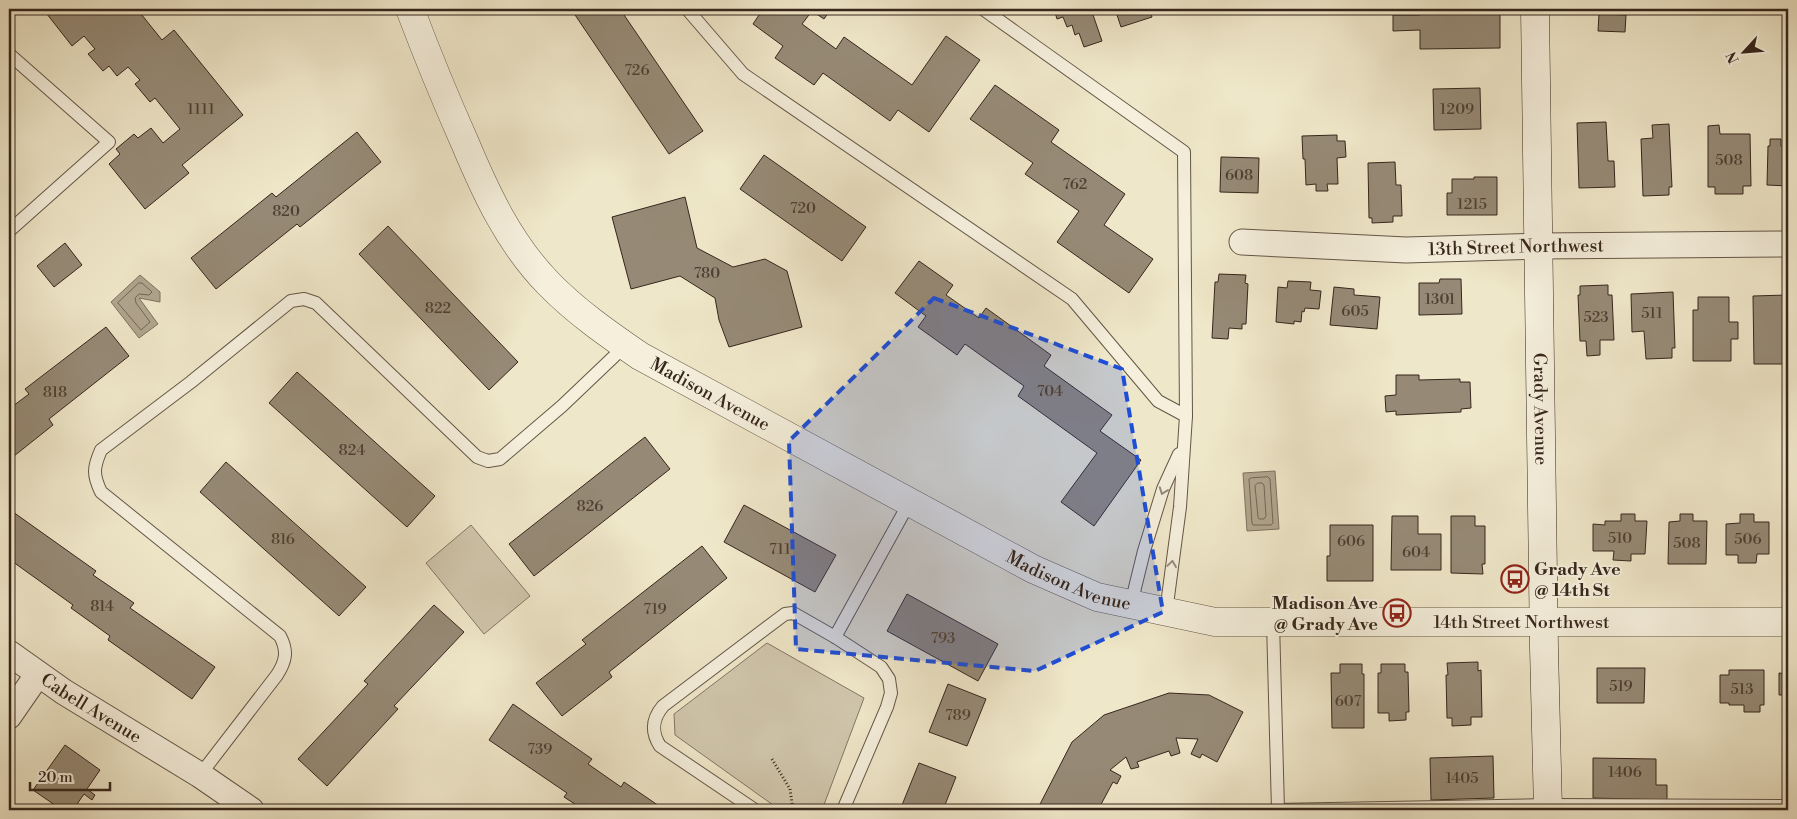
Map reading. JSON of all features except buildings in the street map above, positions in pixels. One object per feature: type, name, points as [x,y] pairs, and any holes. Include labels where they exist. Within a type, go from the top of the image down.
[{"type":"street","name":"Madison Avenue","points":[[410,9],[444,96],[490,200],[516,243],[547,282],[580,312],[640,356],[1033,569],[1097,597],[1166,612]]},
{"type":"street","name":"Grady Avenue","points":[[1535,9],[1548,808]]},
{"type":"street","name":"13th Street Northwest","points":[[1242,242],[1406,250],[1539,246],[1788,244]]},
{"type":"street","name":"14th Street Northwest","points":[[1166,612],[1215,622],[1788,622]]},
{"type":"street","name":"Cabell Avenue","points":[[9,653],[64,692],[200,775],[251,810]]},
{"type":"street","points":[[9,716],[38,674]]},
{"type":"lane","points":[[687,9],[743,74],[1072,299],[1158,401],[1186,416]]},
{"type":"lane","points":[[983,9],[1184,152],[1186,416],[1180,507],[1166,612]]},
{"type":"lane","points":[[9,54],[109,142],[9,231]]},
{"type":"lane","points":[[200,775],[285,663],[286,646],[280,636],[102,492],[95,479],[94,464],[101,450],[191,382],[291,301],[304,299],[316,303],[477,457],[488,461],[500,459],[548,418],[626,346]]},
{"type":"lane","points":[[1131,604],[1144,551],[1163,489],[1183,447]]},
{"type":"lane","points":[[835,637],[909,503]]},
{"type":"lane","points":[[755,810],[660,746],[654,737],[653,724],[656,714],[663,706],[784,614],[793,613],[835,637],[881,667],[889,679],[891,693],[887,707],[843,810]]},
{"type":"lane","points":[[1273,622],[1276,810],[1788,806]]},
{"type":"path","points":[[772,758],[790,789],[793,810]]},
{"type":"highlighted area","points":[[934,298],[1122,369],[1163,612],[1035,671],[796,649],[789,441]]},
{"type":"shaded area","points":[[471,525],[530,596],[484,634],[426,563]]},
{"type":"shaded area","points":[[767,643],[864,698],[822,810],[780,810],[675,735],[674,714]]},
{"type":"water","points":[[140,275],[160,292],[160,302],[139,298],[158,324],[139,338],[111,302]]},
{"type":"water","points":[[1275,471],[1279,529],[1247,531],[1243,473]]},
{"type":"place","name":"Grady Ave @ 14th St","points":[[1515,579]]},
{"type":"place","name":"Madison Ave @ Grady Ave","points":[[1397,613]]}]
